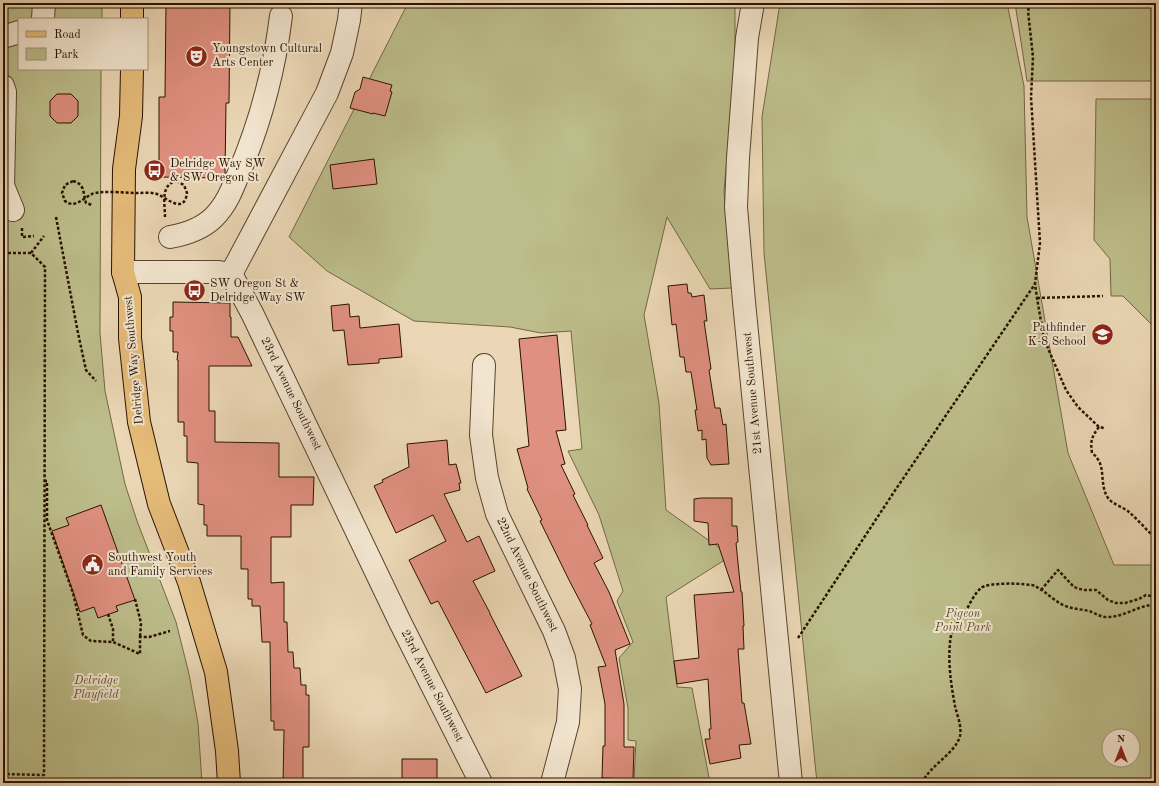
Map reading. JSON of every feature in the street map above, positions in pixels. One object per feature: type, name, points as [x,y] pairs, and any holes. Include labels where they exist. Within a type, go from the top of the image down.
[{"type":"main road","points":[[132,3],[132,18]]},
{"type":"main road","name":"Delridge Way Southwest","points":[[132,70],[131,116],[124,169],[123,272],[130,297],[130,338],[139,422],[159,504],[189,582],[216,672],[227,751],[229,783]]},
{"type":"street","points":[[43,18],[44,3]]},
{"type":"street","points":[[123,272],[219,272],[231,274],[327,92],[342,53],[351,3]]},
{"type":"street","name":"21st Avenue Southwest","points":[[753,3],[747,38],[736,207],[791,783]]},
{"type":"street","points":[[168,230],[183,235],[195,230],[214,217],[228,198],[250,148],[259,121],[277,53],[281,16]]},
{"type":"street","points":[[3,37],[18,32]]},
{"type":"street","points":[[3,86],[5,92],[3,188],[18,216]]},
{"type":"street","name":"23rd Avenue Southwest","points":[[231,274],[255,319],[400,622],[482,783]]},
{"type":"street","name":"22nd Avenue Southwest","points":[[484,365],[481,435],[488,478],[497,514],[554,631],[564,658],[570,689],[568,722],[552,783]]},
{"type":"path","points":[[1030,3],[1028,11],[1033,57],[1032,97],[1040,243],[1035,284],[1044,339],[1066,390],[1078,407],[1099,427],[1104,428]]},
{"type":"path","points":[[92,205],[86,203],[83,187],[78,183],[73,182],[65,185],[62,193],[65,201],[73,204],[78,203],[96,193],[154,193],[170,203],[179,204],[186,199],[187,193],[184,185],[176,182],[170,183],[165,190],[168,230]]},
{"type":"path","points":[[18,216],[22,237],[34,236]]},
{"type":"path","points":[[56,217],[79,341],[86,370],[96,381]]},
{"type":"path","points":[[31,253],[44,236]]},
{"type":"path","points":[[3,253],[31,253],[45,267],[44,775],[3,774]]},
{"type":"path","points":[[794,644],[896,489],[1035,284]]},
{"type":"path","points":[[1037,298],[1103,296]]},
{"type":"path","points":[[1099,427],[1092,437],[1092,453],[1098,457],[1101,466],[1103,486],[1108,499],[1128,511],[1153,536],[1156,535]]},
{"type":"path","points":[[44,481],[48,481],[47,520],[73,594],[83,635],[90,641],[113,642],[140,654],[141,623],[135,600]]},
{"type":"path","points":[[1041,590],[1058,570],[1074,586],[1082,590],[1096,590],[1108,600],[1116,603],[1139,600],[1146,595],[1156,597]]},
{"type":"path","points":[[922,783],[932,769],[947,755],[960,736],[949,660],[950,640],[954,628],[972,600],[982,588],[989,584],[1027,584],[1041,590],[1063,605],[1107,617],[1127,613],[1140,607],[1156,605]]},
{"type":"path","points":[[108,614],[113,629],[113,642]]},
{"type":"path","points":[[140,637],[149,637],[170,631]]},
{"type":"green space","name":"Delridge Playfield","points":[[3,3],[102,3],[102,18],[18,18],[18,70],[101,70],[100,333],[105,391],[125,484],[137,521],[176,622],[189,674],[198,723],[202,783],[3,783]]},
{"type":"green space","points":[[414,3],[735,3],[735,61],[724,192],[732,288],[710,289],[667,217],[644,315],[659,403],[666,510],[731,556],[666,597],[677,687],[692,688],[710,783],[634,782],[636,741],[628,740],[628,708],[619,658],[633,642],[617,601],[623,591],[599,515],[568,451],[582,449],[571,331],[541,333],[510,327],[414,321],[327,271],[289,237],[406,7]]},
{"type":"green space","name":"Pigeon Point Park","points":[[780,3],[1007,3],[1024,86],[1027,217],[1068,453],[1114,565],[1156,565],[1156,783],[817,783],[764,253],[762,117]]},
{"type":"green space","points":[[1015,3],[1156,3],[1156,81],[1027,81]]},
{"type":"green space","points":[[1096,99],[1156,99],[1156,329],[1123,296],[1111,296],[1110,259],[1094,240]]},
{"type":"building","name":"Youngstown Cultural Arts Center","points":[[166,3],[230,3],[229,103],[226,103],[225,174],[223,178],[159,177],[159,97],[165,97]]},
{"type":"building","points":[[363,77],[392,85],[390,91],[392,92],[385,116],[350,108],[355,92],[360,89]]},
{"type":"building","points":[[57,94],[71,94],[78,101],[78,116],[71,123],[57,123],[50,116],[50,101]]},
{"type":"building","points":[[374,159],[377,184],[333,189],[330,165]]},
{"type":"building","points":[[687,284],[688,293],[691,293],[692,297],[704,295],[707,321],[704,321],[711,369],[709,370],[715,408],[720,408],[723,425],[726,424],[729,464],[711,465],[707,458],[706,439],[702,440],[702,430],[698,431],[695,410],[697,410],[691,372],[686,372],[684,357],[680,357],[676,324],[672,325],[668,286]]},
{"type":"building","points":[[173,302],[230,303],[231,337],[238,337],[252,366],[209,366],[209,411],[215,411],[215,442],[279,443],[279,477],[314,477],[313,505],[291,505],[291,537],[271,537],[271,583],[284,582],[284,622],[287,622],[288,652],[293,652],[294,668],[300,668],[301,685],[306,685],[306,695],[309,695],[309,747],[303,747],[303,783],[283,783],[284,730],[274,730],[274,721],[271,721],[270,642],[262,642],[260,606],[252,606],[252,599],[248,599],[248,569],[241,569],[241,536],[207,536],[207,525],[204,525],[204,505],[198,504],[198,463],[187,462],[187,436],[184,436],[184,422],[178,422],[178,352],[173,352],[173,331],[170,331],[170,317],[173,317]]},
{"type":"building","points":[[349,304],[350,317],[359,316],[360,328],[399,324],[402,357],[379,359],[379,363],[348,365],[344,330],[333,331],[331,306]]},
{"type":"building","points":[[557,335],[566,430],[556,431],[565,464],[561,465],[575,494],[573,495],[603,558],[594,563],[609,592],[630,644],[615,650],[624,704],[624,747],[634,747],[633,779],[602,778],[603,746],[605,746],[605,704],[598,667],[606,666],[590,625],[592,624],[540,521],[542,520],[527,489],[528,488],[517,449],[529,446],[519,339]]},
{"type":"building","points":[[447,440],[449,465],[456,464],[461,483],[459,483],[460,490],[444,494],[467,542],[479,536],[495,571],[473,581],[522,676],[486,693],[438,601],[431,604],[409,560],[446,541],[433,515],[396,533],[374,486],[383,482],[382,480],[409,467],[407,444]]},
{"type":"building","points":[[732,498],[732,526],[737,526],[738,542],[736,543],[742,592],[744,626],[744,649],[738,649],[742,703],[744,703],[751,744],[739,745],[741,758],[710,764],[705,739],[710,739],[709,729],[711,729],[708,679],[677,684],[674,661],[699,658],[694,595],[734,592],[718,544],[709,545],[708,523],[694,521],[694,499]]},
{"type":"building","name":"Southwest Youth and Family Services","points":[[101,505],[135,600],[116,606],[118,611],[98,618],[94,607],[80,612],[52,531],[69,525],[66,518]]},
{"type":"building","points":[[402,759],[437,759],[437,783],[409,783],[409,780],[402,779]]},
{"type":"place","name":"Youngstown Cultural Arts Center","points":[[197,56]]},
{"type":"place","name":"Delridge Way SW & SW Oregon St","points":[[155,171]]},
{"type":"place","name":"SW Oregon St & Delridge Way SW","points":[[194,291]]},
{"type":"place","name":"Pathfinder K-8 School","points":[[1102,335]]},
{"type":"place","name":"Southwest Youth and Family Services","points":[[93,565]]}]
